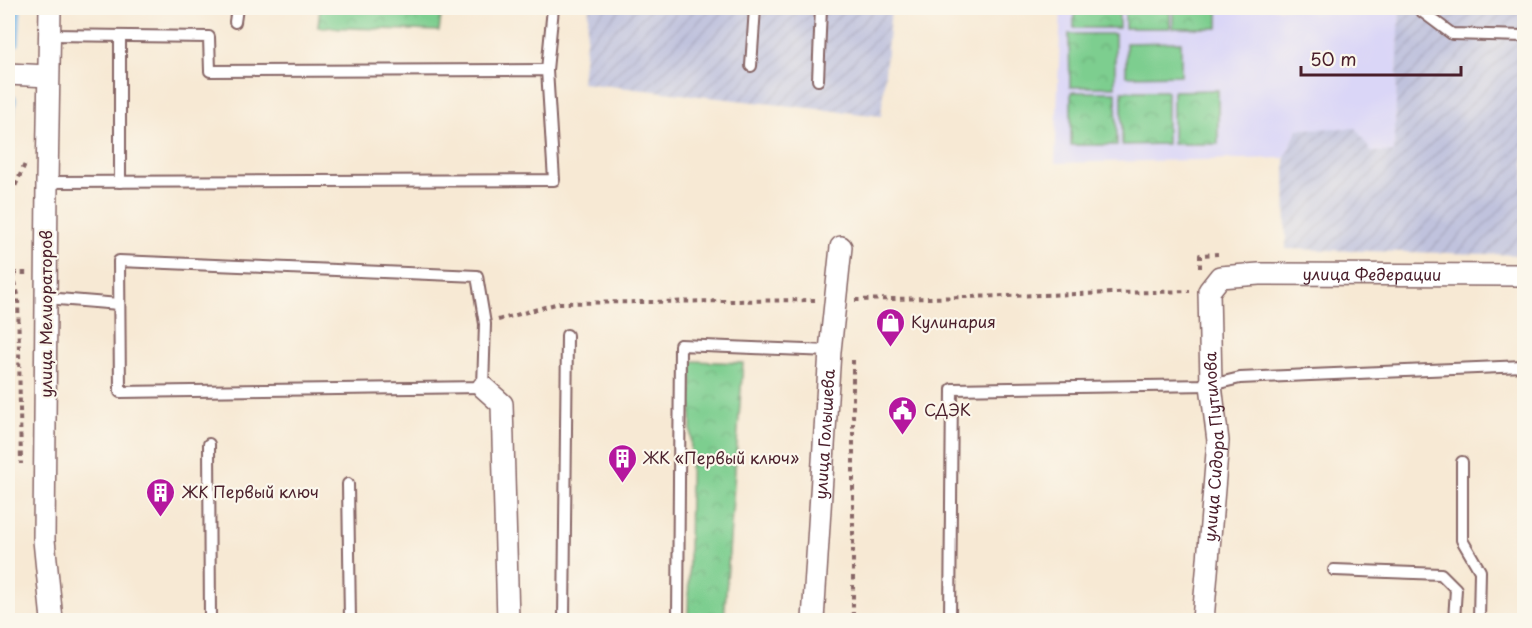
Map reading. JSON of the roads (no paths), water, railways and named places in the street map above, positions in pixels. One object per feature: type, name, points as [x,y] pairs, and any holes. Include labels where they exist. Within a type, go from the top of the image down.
[{"type":"street","name":"улица Мелиораторов","points":[[50,8],[44,540],[52,621]]},
{"type":"street","points":[[8,74],[48,76]]},
{"type":"street","name":"улица Голышева","points":[[813,621],[830,351],[841,247]]},
{"type":"street","name":"улица Федерации","points":[[1220,277],[1259,274],[1524,275]]},
{"type":"street","name":"улица Сидора Путилова","points":[[1203,621],[1218,441],[1210,385],[1209,291],[1220,277]]},
{"type":"street","points":[[483,387],[502,404],[508,621]]},
{"type":"lane","points":[[235,22],[237,8]]},
{"type":"lane","points":[[47,182],[554,180],[547,70],[553,8]]},
{"type":"lane","points":[[751,66],[755,8]]},
{"type":"lane","points":[[818,80],[821,8]]},
{"type":"lane","points":[[1420,10],[1452,34],[1524,36]]},
{"type":"lane","points":[[50,35],[209,37],[210,71],[547,70]]},
{"type":"lane","points":[[120,36],[120,182]]},
{"type":"lane","points":[[119,261],[477,276],[485,324],[483,387],[120,392],[119,303],[119,261]]},
{"type":"lane","points":[[46,298],[119,303]]},
{"type":"lane","points":[[564,621],[567,335]]},
{"type":"lane","points":[[678,621],[680,345],[830,351]]},
{"type":"lane","points":[[950,621],[952,388],[1210,385],[1240,378],[1524,366]]},
{"type":"lane","points":[[209,444],[210,621]]},
{"type":"lane","points":[[1462,462],[1462,540],[1480,571],[1479,621]]},
{"type":"lane","points":[[348,484],[350,621]]},
{"type":"lane","points":[[1334,570],[1441,574],[1456,590],[1454,621]]},
{"type":"waterway","points":[[16,43],[18,8]]},
{"type":"waterway","points":[[8,136],[10,135],[13,99]]},
{"type":"place","name":"Кулинария","points":[[890,348]]},
{"type":"place","name":"СДЭК","points":[[903,436]]},
{"type":"place","name":"ЖК «Первый ключ»","points":[[622,484]]},
{"type":"place","name":"ЖК Первый ключ","points":[[161,518]]}]
